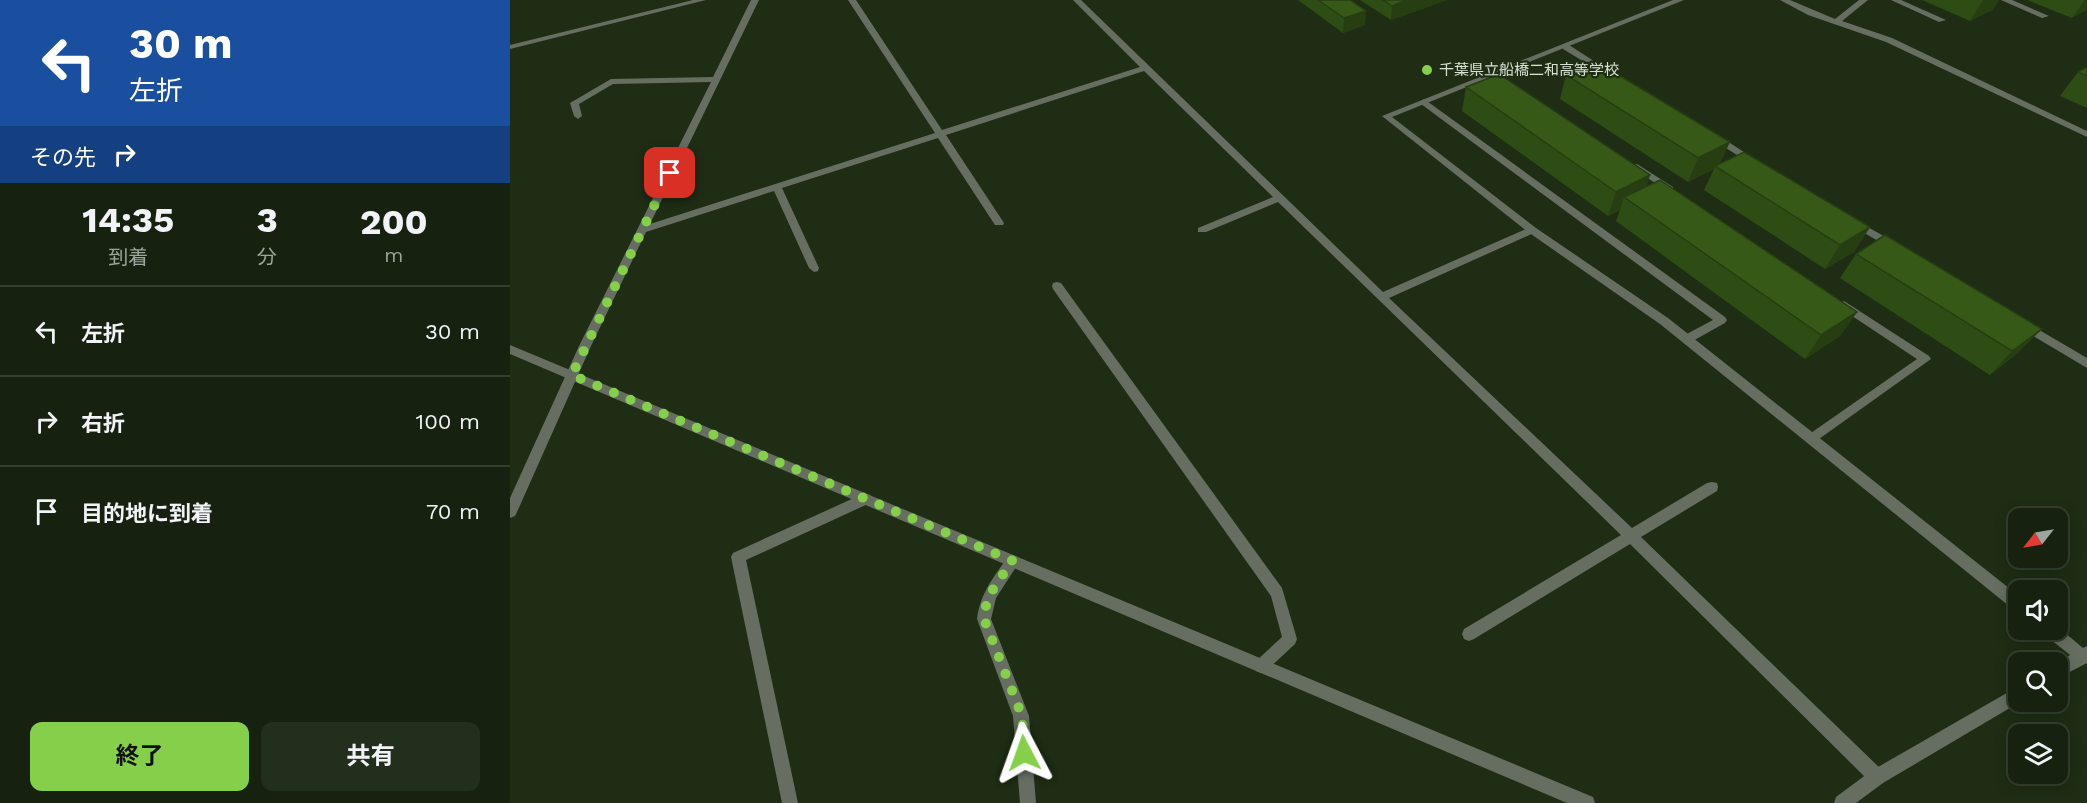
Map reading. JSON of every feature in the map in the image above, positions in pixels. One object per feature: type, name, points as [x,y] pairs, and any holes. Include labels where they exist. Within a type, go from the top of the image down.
[{"type":"street","points":[[510,47],[702,0]]},
{"type":"street","points":[[510,512],[572,375],[755,0]]},
{"type":"street","points":[[852,0],[999,223]]},
{"type":"street","points":[[1077,0],[1877,777]]},
{"type":"street","points":[[1680,0],[1498,74],[1386,116],[1532,230],[1688,339],[2008,596]]},
{"type":"street","points":[[1784,0],[1889,40],[2087,134]]},
{"type":"street","points":[[1837,21],[1864,0]]},
{"type":"street","points":[[1895,0],[1942,20]]},
{"type":"street","points":[[2006,0],[2045,16]]},
{"type":"street","points":[[1566,47],[1617,78]]},
{"type":"street","points":[[642,230],[1145,68]]},
{"type":"street","points":[[1498,74],[1508,81]]},
{"type":"street","points":[[578,116],[574,103],[611,82],[716,79]]},
{"type":"street","points":[[1424,102],[1721,320],[1688,339]]},
{"type":"street","points":[[1709,134],[1760,165]]},
{"type":"street","points":[[1627,160],[1677,194]]},
{"type":"street","points":[[777,187],[814,268]]},
{"type":"street","points":[[1202,230],[1279,198]]},
{"type":"street","points":[[1842,215],[1903,252]]},
{"type":"street","points":[[1381,297],[1532,230]]},
{"type":"street","points":[[1057,286],[1277,593],[1290,639],[1261,666]]},
{"type":"street","points":[[1812,439],[1925,359],[1836,300]]},
{"type":"street","points":[[2015,320],[2087,364]]},
{"type":"street","points":[[510,349],[1587,803]]},
{"type":"street","points":[[1469,634],[1712,487]]},
{"type":"street","points":[[790,803],[738,557],[865,499]]},
{"type":"street","points":[[1013,561],[992,590],[984,608],[984,619],[1022,716],[1028,803]]},
{"type":"street","points":[[2064,640],[2085,655],[2068,665]]},
{"type":"street","points":[[1842,803],[1877,777],[2008,700]]},
{"type":"building","points":[[1318,0],[1350,0],[1366,11],[1344,18]]},
{"type":"building","points":[[1383,0],[1407,0],[1392,6]]},
{"type":"building","points":[[1597,62],[1730,142],[1698,158],[1566,75]]},
{"type":"building","points":[[2087,67],[2087,76],[2078,72]]},
{"type":"building","points":[[1499,74],[1650,175],[1616,192],[1466,87]]},
{"type":"building","points":[[1744,152],[1870,227],[1840,245],[1715,166]]},
{"type":"building","points":[[1660,180],[1857,312],[1821,335],[1624,197]]},
{"type":"building","points":[[1885,235],[2042,329],[2012,351],[1856,254]]},
{"type":"place","name":"千葉県立船橋二和高等学校","points":[[1427,70]]},
{"type":"route","points":[[670,173],[572,375],[1013,561],[992,590],[984,608],[984,619],[1022,716],[1024,753]]}]
